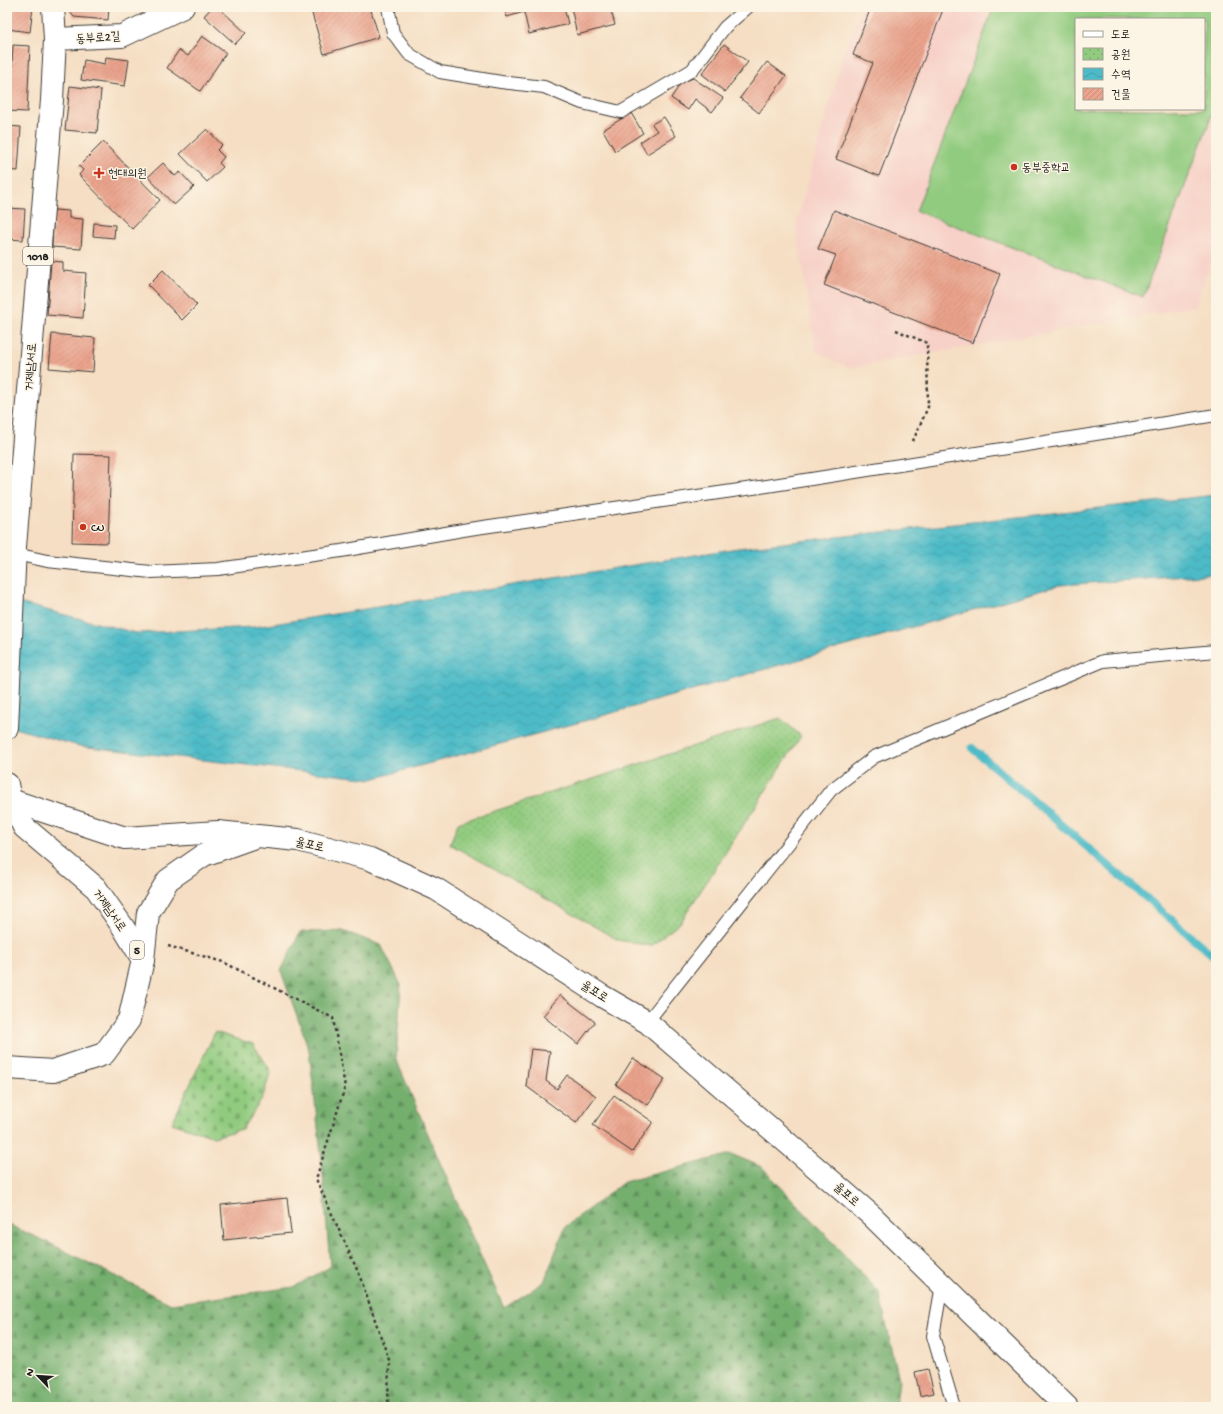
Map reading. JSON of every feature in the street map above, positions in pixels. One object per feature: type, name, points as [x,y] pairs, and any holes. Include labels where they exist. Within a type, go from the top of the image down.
[{"type":"street","name":"거제남서로","points":[[7,728],[13,502],[39,250],[52,100],[55,40],[53,7]]},
{"type":"street","name":"동부로2길","points":[[55,40],[122,36],[183,7]]},
{"type":"street","name":"거제남서로","points":[[9,792],[24,827],[96,888],[124,927],[143,960]]},
{"type":"street","name":"율포로","points":[[9,792],[125,838],[218,832],[298,840],[370,859],[436,888],[602,996],[647,1022],[871,1215],[1067,1407]]},
{"type":"street","points":[[143,960],[148,913],[168,880],[204,855],[257,836]]},
{"type":"street","name":"5","points":[[7,1068],[53,1072],[104,1054],[129,1020],[143,960]]},
{"type":"lane","points":[[388,7],[393,34],[409,54],[440,72],[544,88],[582,103],[621,112],[692,70],[725,27],[748,7]]},
{"type":"lane","points":[[12,539],[47,561],[151,572],[218,569],[341,551],[469,529],[767,486],[1216,415]]},
{"type":"lane","points":[[647,1022],[831,790],[874,756],[1103,661],[1216,651]]},
{"type":"lane","points":[[942,1285],[933,1336],[954,1407]]},
{"type":"path","points":[[896,330],[927,343],[928,407],[903,464]]},
{"type":"path","points":[[145,939],[223,962],[333,1018],[345,1087],[316,1180],[359,1274],[388,1360],[388,1407]]},
{"type":"shaded area","name":"동부중학교","points":[[862,7],[1216,7],[1216,250],[1195,306],[851,368],[816,352],[796,225],[843,54]]},
{"type":"green space","points":[[994,7],[1216,7],[1216,104],[1143,297],[916,211]]},
{"type":"green space","points":[[780,718],[801,736],[680,923],[651,946],[618,940],[450,844],[458,823]]},
{"type":"green space","points":[[343,931],[381,945],[401,985],[396,1059],[504,1308],[544,1282],[565,1227],[624,1182],[731,1154],[762,1167],[879,1292],[899,1379],[896,1407],[7,1407],[7,1224],[47,1242],[171,1304],[294,1287],[330,1267],[322,1162],[309,1050],[281,971],[300,932]]},
{"type":"green space","points":[[215,1032],[253,1044],[271,1071],[262,1099],[242,1129],[214,1137],[172,1123]]},
{"type":"water","points":[[1216,495],[1216,574],[1060,585],[584,721],[372,779],[79,746],[7,726],[7,600],[136,633],[255,627],[738,548]]},
{"type":"building","points":[[10,7],[33,7],[30,32],[7,29],[7,8],[10,9]]},
{"type":"building","points":[[66,7],[109,7],[108,20],[74,17]]},
{"type":"building","points":[[212,7],[218,7],[246,33],[235,44],[204,16]]},
{"type":"building","points":[[310,7],[370,7],[379,37],[324,54]]},
{"type":"building","points":[[504,7],[564,7],[568,24],[529,34],[524,12],[507,17]]},
{"type":"building","points":[[571,7],[610,7],[615,25],[577,35]]},
{"type":"building","points":[[871,7],[944,7],[879,176],[836,159],[873,63],[853,55]]},
{"type":"building","points":[[202,36],[226,53],[200,91],[167,68],[179,50],[188,56]]},
{"type":"building","points":[[724,44],[748,62],[725,92],[702,74]]},
{"type":"building","points":[[13,45],[30,46],[27,112],[7,111],[7,86],[11,86]]},
{"type":"building","points":[[106,57],[129,60],[125,86],[81,80],[84,60],[105,64]]},
{"type":"building","points":[[767,62],[786,76],[759,113],[740,98]]},
{"type":"building","points":[[693,78],[723,98],[712,112],[695,99],[688,110],[671,98],[681,83]]},
{"type":"building","points":[[70,86],[101,90],[97,133],[65,130]]},
{"type":"building","points":[[631,113],[643,133],[615,151],[603,130]]},
{"type":"building","points":[[664,117],[676,136],[647,154],[640,142],[657,131],[652,124]]},
{"type":"building","points":[[7,126],[21,127],[18,171],[7,170]]},
{"type":"building","points":[[207,129],[222,145],[217,150],[224,157],[219,163],[223,167],[207,182],[180,154]]},
{"type":"building","points":[[103,142],[160,200],[132,229],[79,175],[83,170],[79,166]]},
{"type":"building","points":[[163,163],[175,176],[180,172],[194,187],[174,205],[148,177]]},
{"type":"building","points":[[7,208],[25,209],[23,240],[7,239]]},
{"type":"building","points":[[54,210],[69,211],[69,218],[83,219],[81,249],[52,247]]},
{"type":"building","points":[[834,210],[1000,274],[973,343],[824,285],[836,255],[818,249]]},
{"type":"building","points":[[94,223],[115,225],[114,238],[93,236]]},
{"type":"building","points":[[51,261],[63,262],[63,271],[86,273],[83,318],[47,315]]},
{"type":"building","points":[[163,270],[197,305],[182,320],[148,285]]},
{"type":"building","points":[[52,334],[95,338],[93,372],[49,368]]},
{"type":"building","points":[[74,454],[111,455],[108,543],[72,542]]},
{"type":"building","points":[[560,995],[595,1022],[578,1044],[543,1016]]},
{"type":"building","points":[[531,1049],[550,1051],[546,1081],[557,1089],[567,1075],[596,1096],[576,1123],[526,1086]]},
{"type":"building","points":[[633,1058],[665,1079],[648,1105],[616,1085]]},
{"type":"building","points":[[614,1095],[653,1122],[632,1152],[593,1125]]},
{"type":"building","points":[[287,1198],[291,1233],[224,1240],[221,1205]]},
{"type":"building","points":[[928,1369],[934,1393],[920,1396],[915,1372]]},
{"type":"waterway","points":[[972,748],[1216,958]]},
{"type":"place","name":"동부중학교","points":[[1014,167]]},
{"type":"place","name":"현대의원","points":[[99,173]]},
{"type":"place","name":"CU","points":[[83,527]]}]
